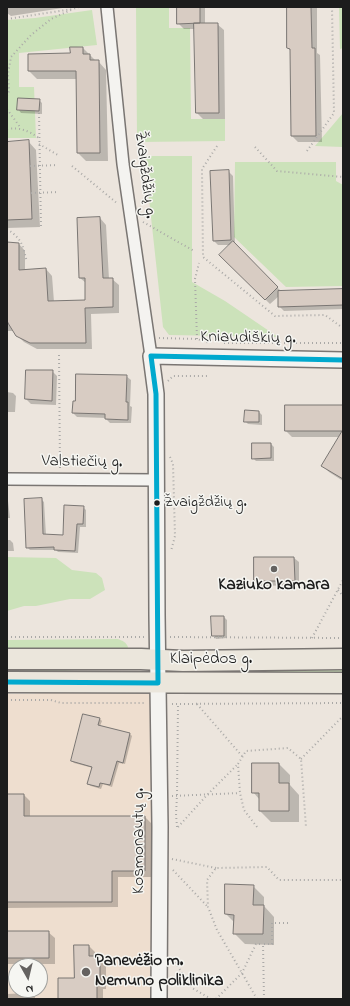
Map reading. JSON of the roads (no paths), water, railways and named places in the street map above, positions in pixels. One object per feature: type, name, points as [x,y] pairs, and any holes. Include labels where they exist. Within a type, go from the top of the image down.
[{"type":"highway","name":"Klaipėdos g.","points":[[7,659],[158,660],[183,662],[343,659]]},
{"type":"highway","name":"Klaipėdos g.","points":[[7,682],[343,683]]},
{"type":"main road","name":"Kniaudiškių g.","points":[[151,356],[343,360]]},
{"type":"main road","name":"Žvaigždžių g.","points":[[151,356],[156,394],[158,683]]},
{"type":"main road","name":"Kosmonautų g.","points":[[158,683],[159,999]]},
{"type":"street","name":"Žvaigždžių g.","points":[[107,7],[123,164],[151,356]]},
{"type":"street","name":"Valstiečių g.","points":[[7,479],[156,480]]},
{"type":"place","name":"Žvaigždžių g.","points":[[157,503]]},
{"type":"place","name":"Kaziuko kamara","points":[[274,569]]},
{"type":"place","name":"Panevėžio m. Nemuno poliklinika","points":[[86,972]]}]
